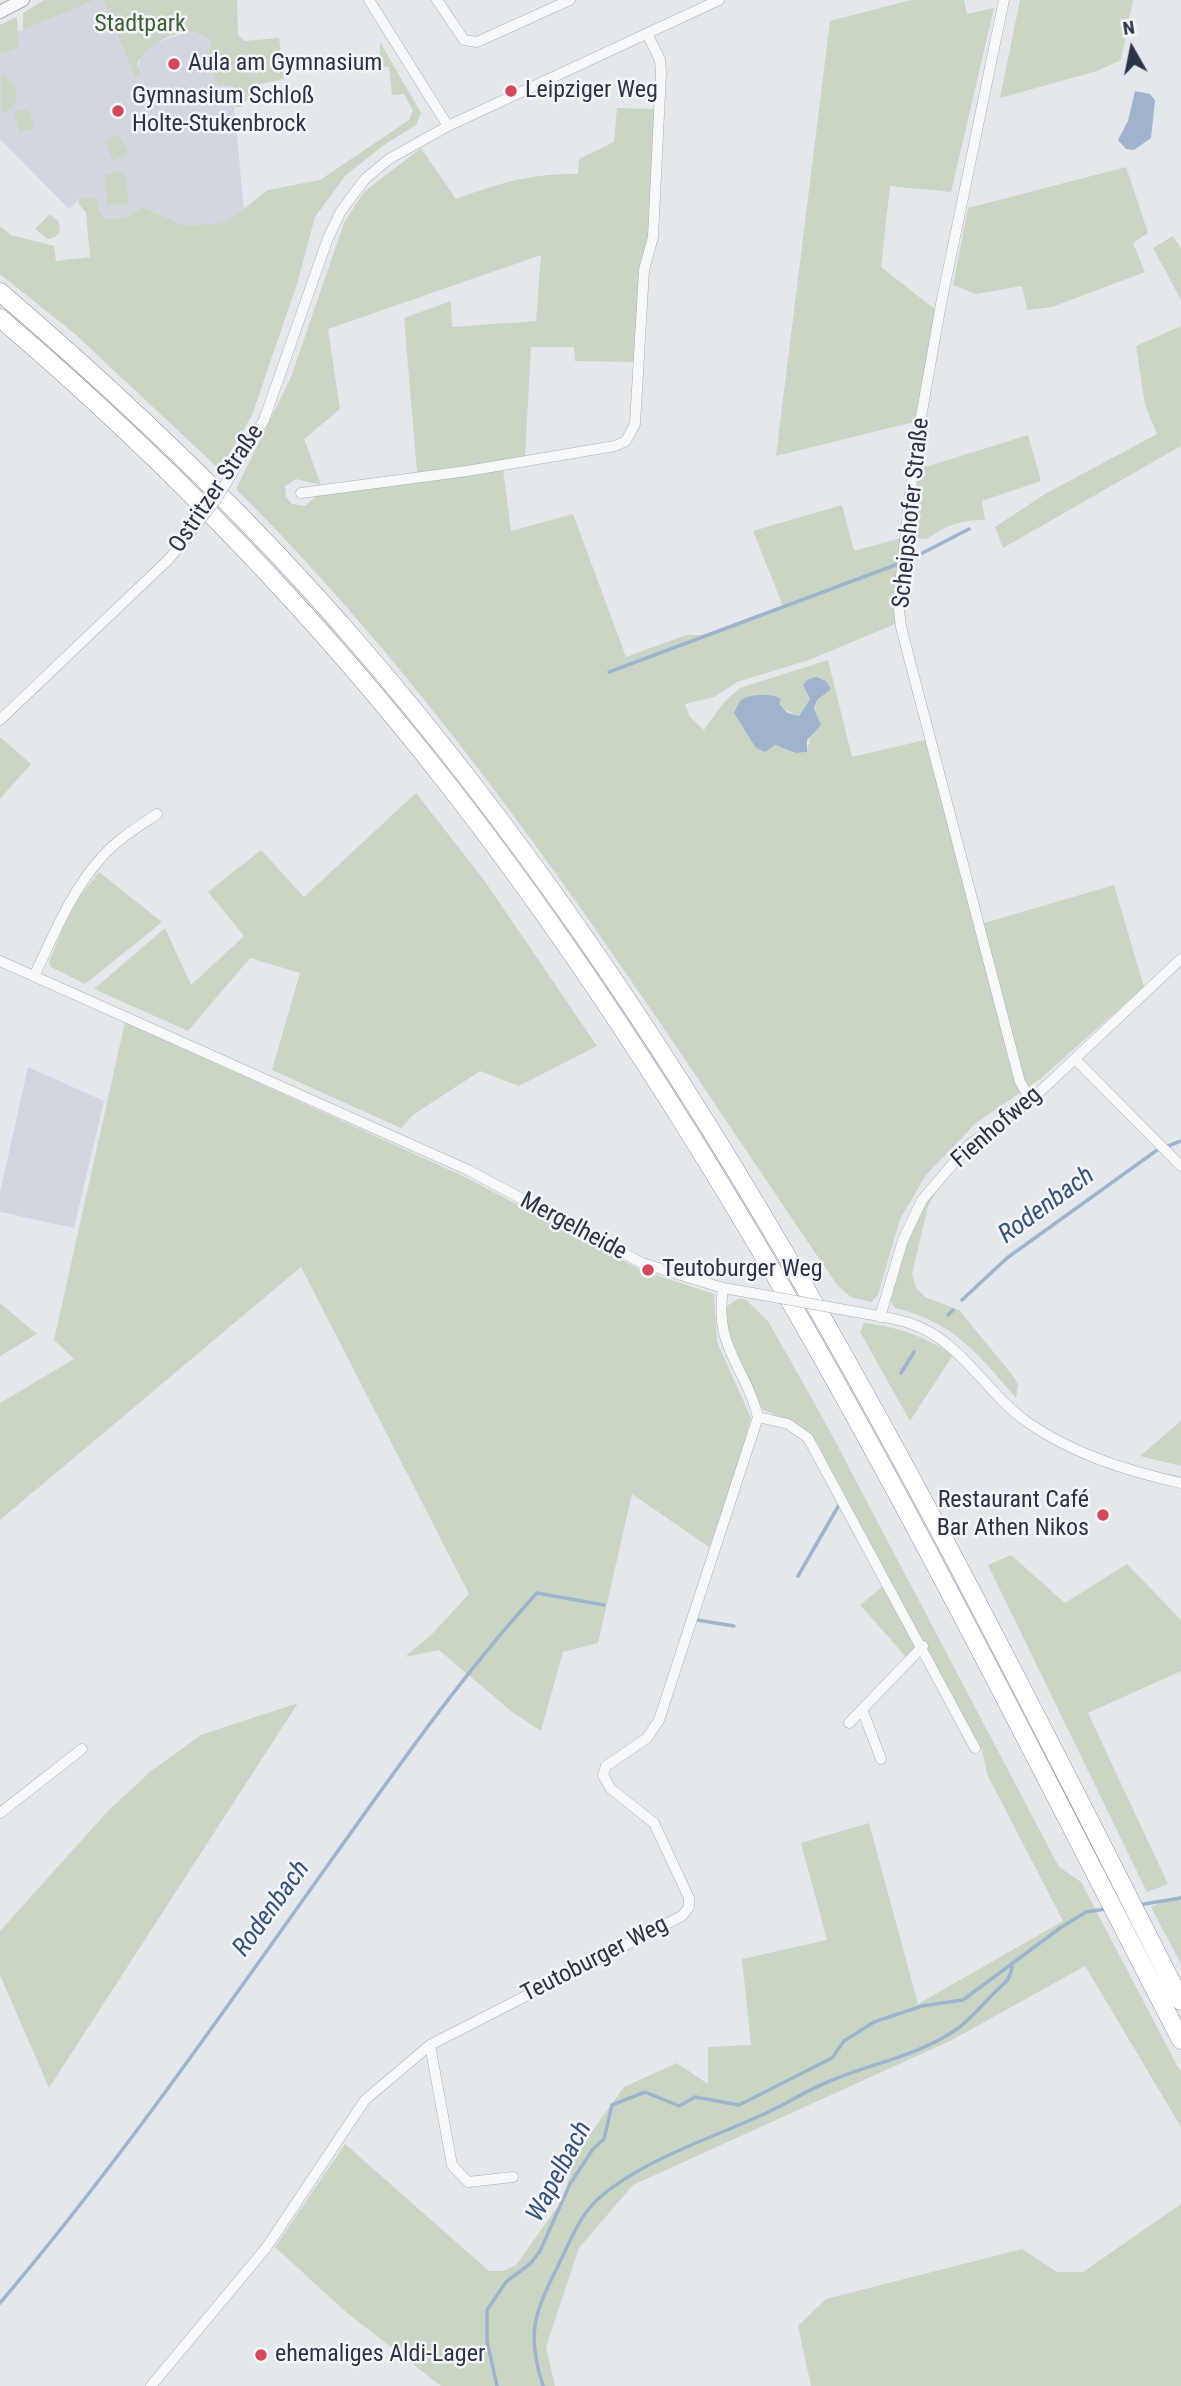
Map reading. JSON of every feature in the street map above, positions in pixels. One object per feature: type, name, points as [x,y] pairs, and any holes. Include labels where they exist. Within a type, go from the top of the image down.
[{"type":"highway","points":[[0,292],[98,376],[262,536],[355,640],[463,772],[563,908],[662,1054],[786,1256],[934,1521],[1181,2001]]},
{"type":"highway","points":[[0,318],[156,457],[247,550],[342,656],[447,784],[550,925],[647,1068],[800,1321],[922,1540],[1181,2040]]},
{"type":"street","points":[[0,12],[23,0]]},
{"type":"street","points":[[369,0],[448,126]]},
{"type":"street","points":[[437,0],[464,40],[477,42],[570,0]]},
{"type":"street","name":"Ostritzer Straße","points":[[0,720],[169,559],[216,500],[264,420],[328,238],[341,211],[365,180],[389,159],[448,126],[719,0]]},
{"type":"street","name":"Scheipshofer Straße","points":[[1004,0],[942,299],[917,441],[898,602],[901,627],[1020,1082],[1031,1100]]},
{"type":"street","points":[[300,493],[467,471],[614,446],[631,435],[635,424],[644,270],[653,237],[662,73],[660,60],[647,33]]},
{"type":"street","points":[[34,976],[67,905],[79,886],[111,848],[157,814]]},
{"type":"street","name":"Fienhofweg","points":[[880,1317],[904,1240],[922,1200],[969,1145],[1031,1100],[1181,959]]},
{"type":"street","name":"Mergelheide","points":[[0,961],[468,1170],[642,1264],[723,1288],[909,1323],[940,1338],[1026,1421],[1064,1444],[1132,1471],[1181,1482]]},
{"type":"street","points":[[1074,1059],[1181,1166]]},
{"type":"street","points":[[723,1288],[722,1333],[753,1398],[758,1417],[788,1424],[808,1438],[923,1646],[975,1748]]},
{"type":"street","name":"Teutoburger Weg","points":[[151,2386],[266,2248],[366,2100],[430,2045],[682,1916],[690,1907],[689,1898],[654,1824],[611,1789],[603,1775],[606,1766],[647,1738],[659,1720],[758,1417]]},
{"type":"street","points":[[849,1723],[923,1646]]},
{"type":"street","points":[[862,1709],[881,1759]]},
{"type":"street","points":[[0,1813],[82,1749]]},
{"type":"street","points":[[430,2045],[452,2165],[468,2182],[513,2177]]},
{"type":"shaded area","name":"Gymnasium Schloß Holte-Stukenbrock","points":[[95,0],[103,0],[135,77],[142,54],[156,43],[188,32],[204,34],[212,41],[212,49],[232,84],[244,210],[227,222],[186,226],[142,207],[124,218],[107,219],[99,212],[96,197],[80,199],[69,209],[0,139],[0,55],[19,48],[18,32]]},
{"type":"shaded area","points":[[28,1067],[104,1101],[74,1228],[0,1212],[0,1193]]},
{"type":"green space","name":"Stadtpark","points":[[44,0],[95,0],[23,30],[23,13]]},
{"type":"green space","name":"Stadtpark","points":[[103,0],[237,0],[238,34],[244,41],[279,38],[284,79],[260,84],[241,107],[235,107],[232,85],[218,85],[207,57],[212,41],[193,32],[160,41],[137,64],[140,74],[135,77]]},
{"type":"green space","points":[[911,0],[964,0],[967,14],[994,8],[951,192],[890,186],[881,267],[937,311],[914,422],[776,456],[830,21]]},
{"type":"green space","points":[[1020,0],[1133,0],[1121,60],[1097,71],[1000,98]]},
{"type":"green space","points":[[17,17],[19,48],[0,55],[0,25]]},
{"type":"green space","points":[[380,42],[421,113],[416,125],[384,145],[345,176],[315,217],[297,284],[252,415],[220,470],[75,334],[0,274],[0,226],[11,235],[54,246],[56,261],[90,257],[86,213],[78,203],[80,199],[97,197],[99,212],[107,219],[124,218],[142,207],[186,226],[227,222],[268,190],[320,180],[409,120],[413,110],[404,94],[392,95],[389,67],[380,67]]},
{"type":"green space","points":[[1,75],[13,83],[17,96],[14,106],[2,114]]},
{"type":"green space","points":[[617,108],[655,109],[649,235],[634,362],[575,361],[574,347],[531,347],[525,457],[417,473],[404,318],[451,301],[452,327],[536,321],[541,255],[328,329],[340,409],[304,439],[321,485],[296,479],[285,486],[286,497],[292,504],[305,506],[319,494],[503,469],[511,531],[573,514],[626,657],[686,635],[702,635],[783,606],[753,531],[842,505],[854,551],[901,538],[895,624],[809,660],[737,682],[714,697],[685,704],[690,717],[704,730],[724,702],[740,688],[828,660],[852,757],[925,740],[974,926],[1114,885],[1144,987],[1040,1079],[976,1123],[926,1175],[900,1219],[878,1295],[871,1302],[851,1297],[838,1286],[628,976],[481,773],[404,675],[322,580],[236,489],[291,377],[344,223],[364,192],[421,148],[456,199],[516,180],[578,174],[579,159],[614,142]],"holes":[[[803,685],[830,688],[817,700],[807,752],[796,753],[775,745],[756,748],[740,718],[760,696],[799,716],[810,699]]]},
{"type":"green space","points":[[29,109],[34,129],[19,132],[14,112]]},
{"type":"green space","points":[[119,134],[128,153],[113,161],[105,141]]},
{"type":"green space","points":[[1126,167],[1148,233],[1133,243],[1145,272],[1052,307],[1027,310],[1022,286],[976,294],[953,285],[968,208]]},
{"type":"green space","points":[[125,172],[129,204],[107,205],[105,174]]},
{"type":"green space","points":[[50,214],[59,222],[60,231],[55,237],[48,239],[35,229]]},
{"type":"green space","points":[[1173,236],[1181,249],[1181,300],[1153,248]]},
{"type":"green space","points":[[1181,326],[1181,446],[1003,548],[995,527],[1045,494],[1157,434],[1145,405],[1136,346]]},
{"type":"green space","points":[[1028,435],[1041,481],[982,501],[985,520],[954,524],[927,539],[912,537],[919,469]]},
{"type":"green space","points":[[0,737],[31,764],[0,799]]},
{"type":"green space","points":[[416,793],[484,880],[597,1046],[519,1086],[480,1071],[413,1115],[401,1128],[272,1070],[300,973],[250,958],[188,1031],[94,989],[165,928],[191,985],[244,936],[208,892],[261,850],[304,897]]},
{"type":"green space","points":[[99,872],[162,922],[85,984],[51,967],[49,962],[71,908]]},
{"type":"green space","points":[[125,1022],[465,1177],[641,1270],[714,1294],[717,1342],[751,1418],[732,1485],[709,1547],[632,1494],[598,1643],[563,1652],[541,1731],[512,1712],[439,1650],[405,1657],[431,1635],[469,1594],[301,1267],[0,1520],[0,1403],[74,1359],[54,1340]]},
{"type":"green space","points":[[946,1175],[928,1206],[912,1274],[916,1287],[925,1297],[959,1310],[1014,1377],[1018,1384],[1016,1398],[964,1342],[934,1322],[895,1308],[890,1299],[918,1219]]},
{"type":"green space","points":[[738,1299],[745,1299],[768,1321],[825,1422],[1059,1867],[1081,1882],[1181,2073],[1181,2127],[1085,1966],[952,2040],[633,2185],[579,2248],[546,2347],[555,2386],[441,2386],[346,2312],[275,2247],[345,2144],[489,2271],[503,2271],[516,2265],[563,2199],[576,2153],[624,2087],[677,2063],[708,2084],[708,2047],[751,2045],[742,1959],[827,1940],[801,1843],[869,1823],[918,2004],[1063,1921],[988,1776],[982,1751],[816,1441],[800,1425],[763,1410],[730,1344],[726,1325],[727,1306]]},
{"type":"green space","points":[[0,1303],[37,1334],[0,1356]]},
{"type":"green space","points":[[864,1323],[910,1333],[953,1355],[910,1421],[860,1332]]},
{"type":"green space","points":[[1181,1421],[1181,1466],[1140,1456]]},
{"type":"green space","points":[[1011,1555],[1065,1603],[1127,1564],[1181,1620],[1181,1671],[1088,1713],[1168,1884],[1147,1892],[988,1565]]},
{"type":"green space","points":[[885,1584],[916,1648],[907,1658],[860,1605]]},
{"type":"green space","points":[[298,1703],[49,2088],[0,1975],[0,1931],[107,1812],[151,1771],[201,1735]]},
{"type":"green space","points":[[1181,1895],[1181,1964],[1151,1907]]},
{"type":"green space","points":[[1181,2204],[1181,2386],[811,2386],[798,2326],[826,2299],[1022,2249],[1057,2272],[1083,2272]]},
{"type":"water","points":[[1135,91],[1150,94],[1155,100],[1151,138],[1134,150],[1126,149],[1118,140],[1128,121]]},
{"type":"water","points":[[816,677],[826,681],[831,689],[817,700],[814,709],[821,725],[807,740],[807,752],[796,753],[775,745],[765,752],[756,748],[734,713],[740,702],[753,696],[774,696],[781,699],[779,704],[788,713],[799,716],[810,699],[803,685],[807,680]]},
{"type":"waterway","points":[[907,561],[969,529]]},
{"type":"waterway","points":[[609,672],[898,564]]},
{"type":"waterway","name":"Rodenbach","points":[[1168,1146],[1181,1141]]},
{"type":"waterway","name":"Rodenbach","points":[[962,1300],[1007,1258],[1160,1148]]},
{"type":"waterway","name":"Rodenbach","points":[[948,1315],[953,1310]]},
{"type":"waterway","name":"Rodenbach","points":[[901,1373],[914,1352]]},
{"type":"waterway","name":"Rodenbach","points":[[798,1576],[839,1505]]},
{"type":"waterway","name":"Rodenbach","points":[[0,2303],[87,2196],[210,2031],[404,1759],[509,1625],[537,1593],[604,1605]]},
{"type":"waterway","name":"Rodenbach","points":[[697,1620],[734,1626]]},
{"type":"waterway","name":"Wapelbach","points":[[1138,1905],[1181,1898]]},
{"type":"waterway","name":"Wapelbach","points":[[497,2386],[487,2341],[487,2310],[506,2282],[531,2263],[540,2251],[570,2184],[593,2149],[604,2139],[612,2105],[645,2092],[679,2106],[695,2097],[739,2105],[832,2058],[844,2041],[874,2022],[922,2006],[963,2000],[1060,1928],[1086,1912],[1106,1909]]},
{"type":"waterway","name":"Wapelbach","points":[[543,2386],[534,2339],[542,2300],[574,2232],[599,2198],[636,2172],[678,2151],[822,2085],[911,2053],[942,2038],[968,2020],[1004,1984],[1012,1967]]},
{"type":"place","name":"Aula am Gymnasium","points":[[174,64]]},
{"type":"place","name":"Leipziger Weg","points":[[511,91]]},
{"type":"place","name":"Gymnasium Schloß Holte-Stukenbrock","points":[[118,111]]},
{"type":"place","name":"Teutoburger Weg","points":[[648,1270]]},
{"type":"place","name":"Restaurant Café Bar Athen Nikos","points":[[1103,1515]]},
{"type":"place","name":"ehemaliges Aldi-Lager","points":[[261,2355]]}]
